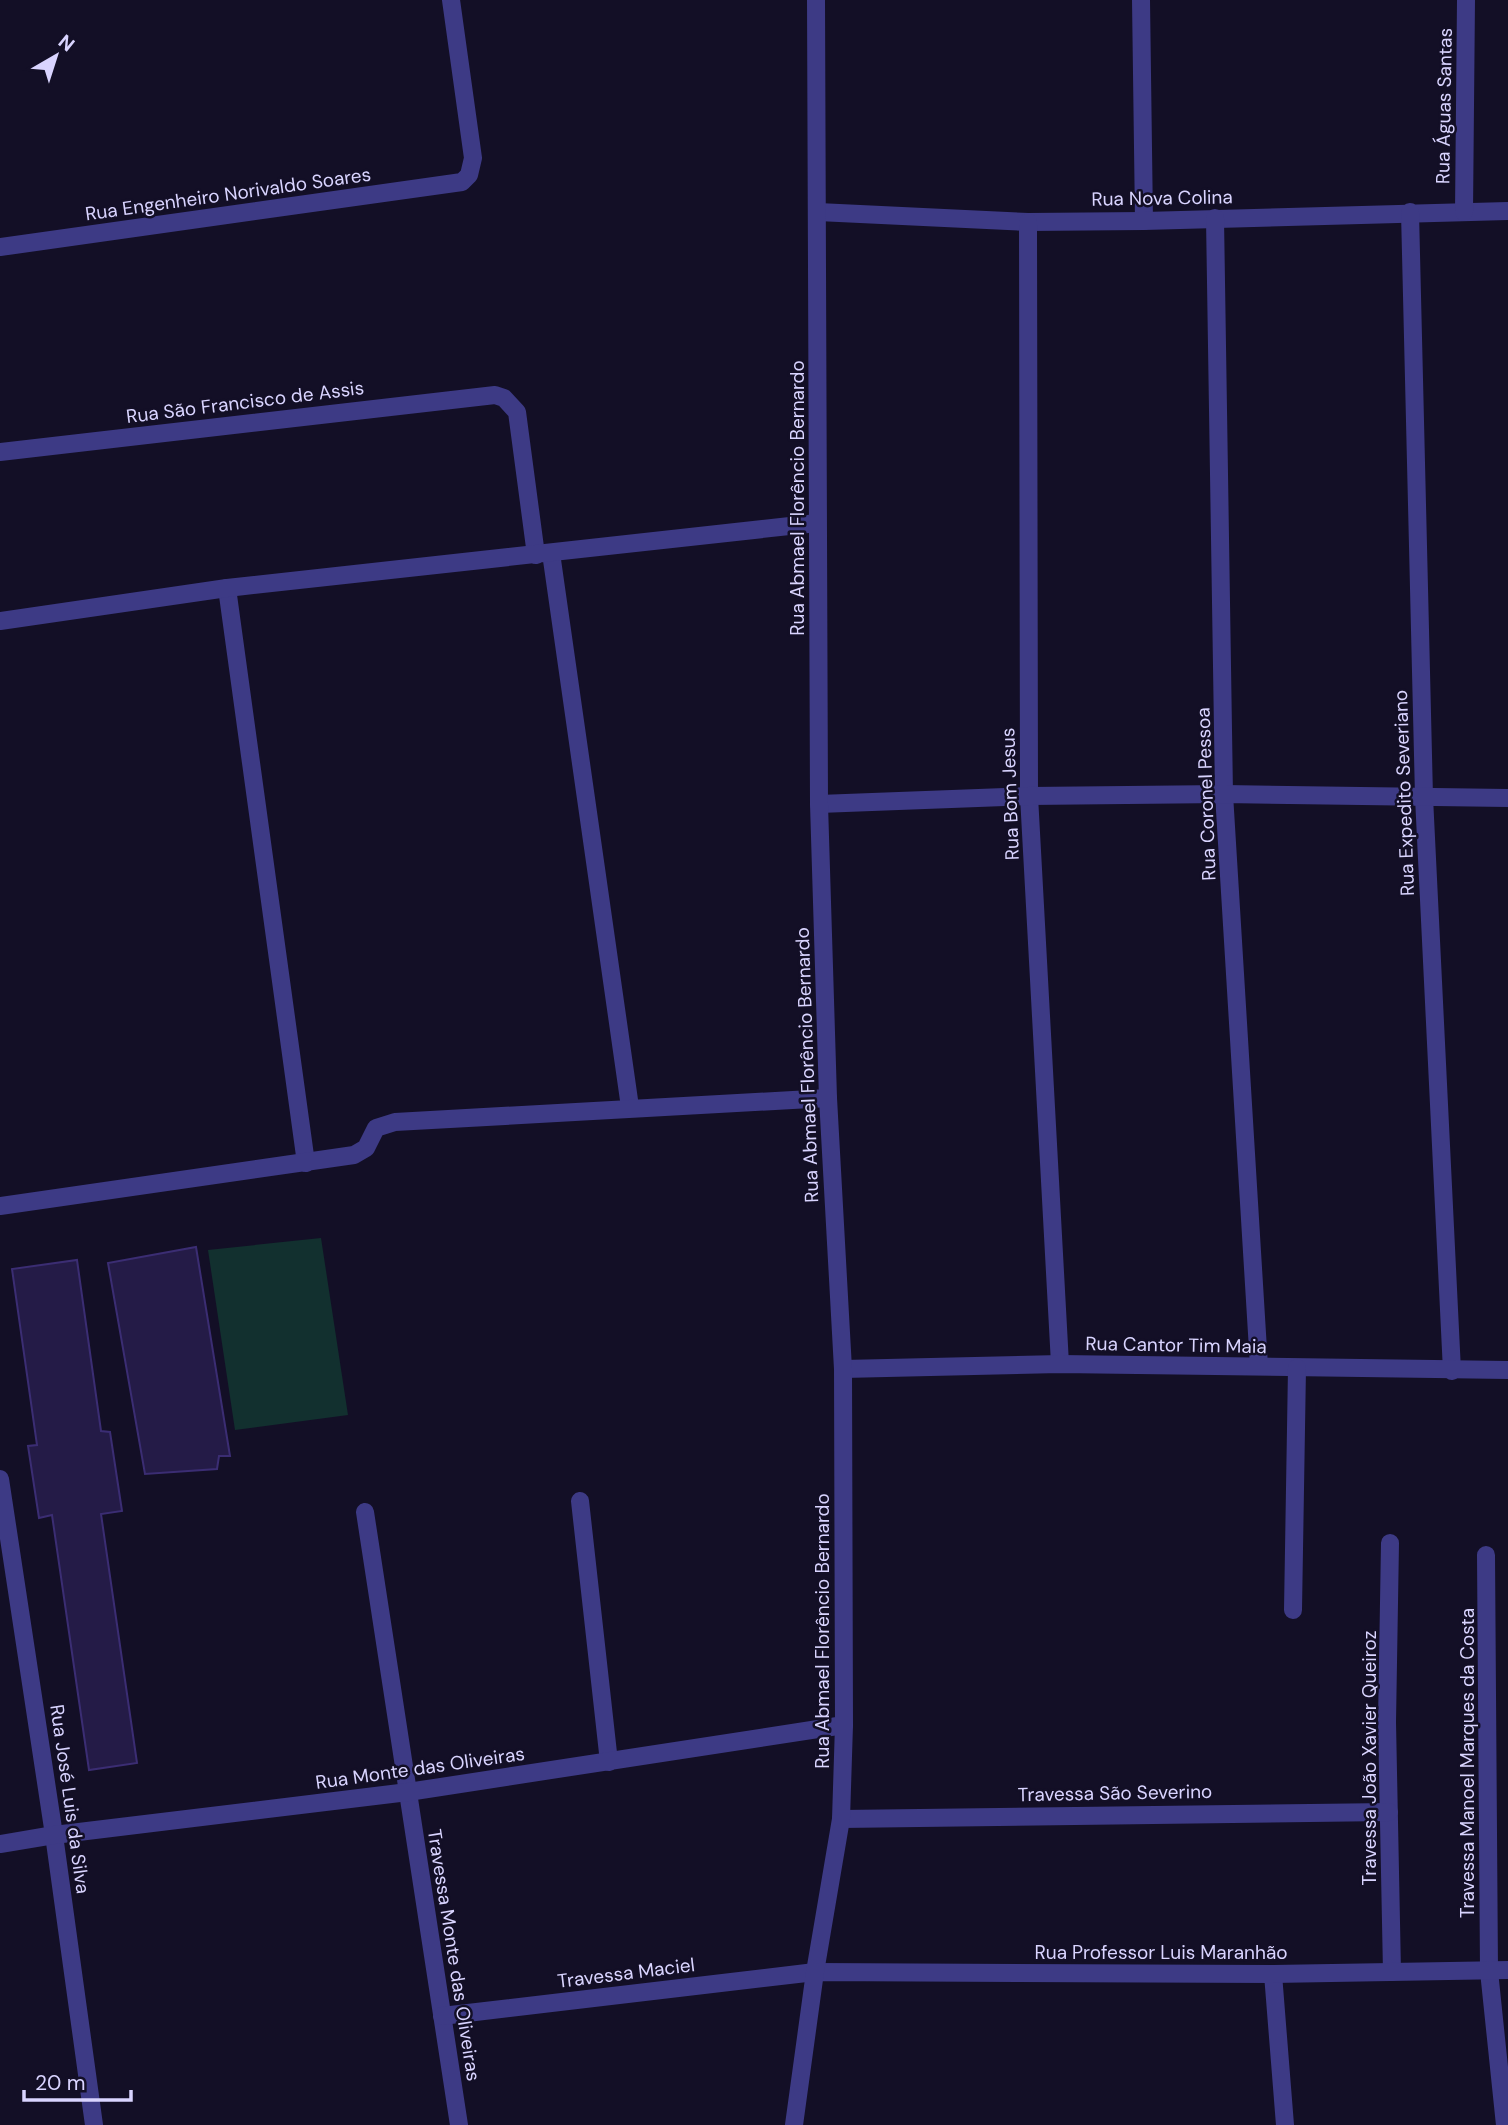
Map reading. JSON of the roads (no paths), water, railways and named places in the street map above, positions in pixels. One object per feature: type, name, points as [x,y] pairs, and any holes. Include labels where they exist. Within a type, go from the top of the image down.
[{"type":"street","name":"Rua Engenheiro Norivaldo Soares","points":[[0,247],[461,182],[469,175],[473,158],[451,0]]},
{"type":"street","name":"Rua Abmael Florêncio Bernardo","points":[[794,2125],[815,1972],[841,1819],[845,1725],[843,1369],[828,1098],[819,804],[816,0]]},
{"type":"street","points":[[1141,0],[1144,221]]},
{"type":"street","name":"Rua Águas Santas","points":[[1464,212],[1466,0]]},
{"type":"street","name":"Rua Nova Colina","points":[[818,212],[1028,222],[1508,211]]},
{"type":"street","name":"Rua Expedito Severiano","points":[[1410,212],[1424,797],[1452,1371]]},
{"type":"street","name":"Rua Coronel Pessoa","points":[[1215,218],[1224,794],[1259,1366]]},
{"type":"street","name":"Rua Bom Jesus","points":[[1028,222],[1030,796],[1060,1364]]},
{"type":"street","name":"Rua São Francisco de Assis","points":[[0,452],[495,395],[504,398],[517,412],[544,554]]},
{"type":"street","points":[[0,621],[227,587],[817,523]]},
{"type":"street","points":[[544,554],[631,1108]]},
{"type":"street","points":[[227,587],[306,1163]]},
{"type":"street","points":[[819,804],[1030,796],[1224,794],[1508,798]]},
{"type":"street","points":[[0,1206],[354,1155],[366,1148],[376,1128],[395,1122],[828,1098]]},
{"type":"street","name":"Rua Cantor Tim Maia","points":[[843,1369],[1060,1364],[1508,1370]]},
{"type":"street","points":[[1293,1610],[1297,1368]]},
{"type":"street","name":"Rua José Luis da Silva","points":[[0,1479],[54,1835],[94,2125]]},
{"type":"street","points":[[580,1501],[609,1762]]},
{"type":"street","name":"Travessa Monte das Oliveiras","points":[[365,1512],[459,2125]]},
{"type":"street","name":"Travessa João Xavier Queiroz","points":[[1390,1543],[1387,1722],[1392,1972]]},
{"type":"street","name":"Travessa Manoel Marques da Costa","points":[[1486,1555],[1489,1971],[1505,2125]]},
{"type":"street","name":"Rua Monte das Oliveiras","points":[[0,1844],[54,1835],[408,1792],[845,1725]]},
{"type":"street","name":"Travessa São Severino","points":[[841,1819],[1389,1812]]},
{"type":"street","name":"Rua Professor Luis Maranhão","points":[[815,1972],[1273,1974],[1508,1970]]},
{"type":"street","name":"Travessa Maciel","points":[[442,2016],[815,1972]]},
{"type":"street","points":[[1273,1974],[1284,2125]]}]
